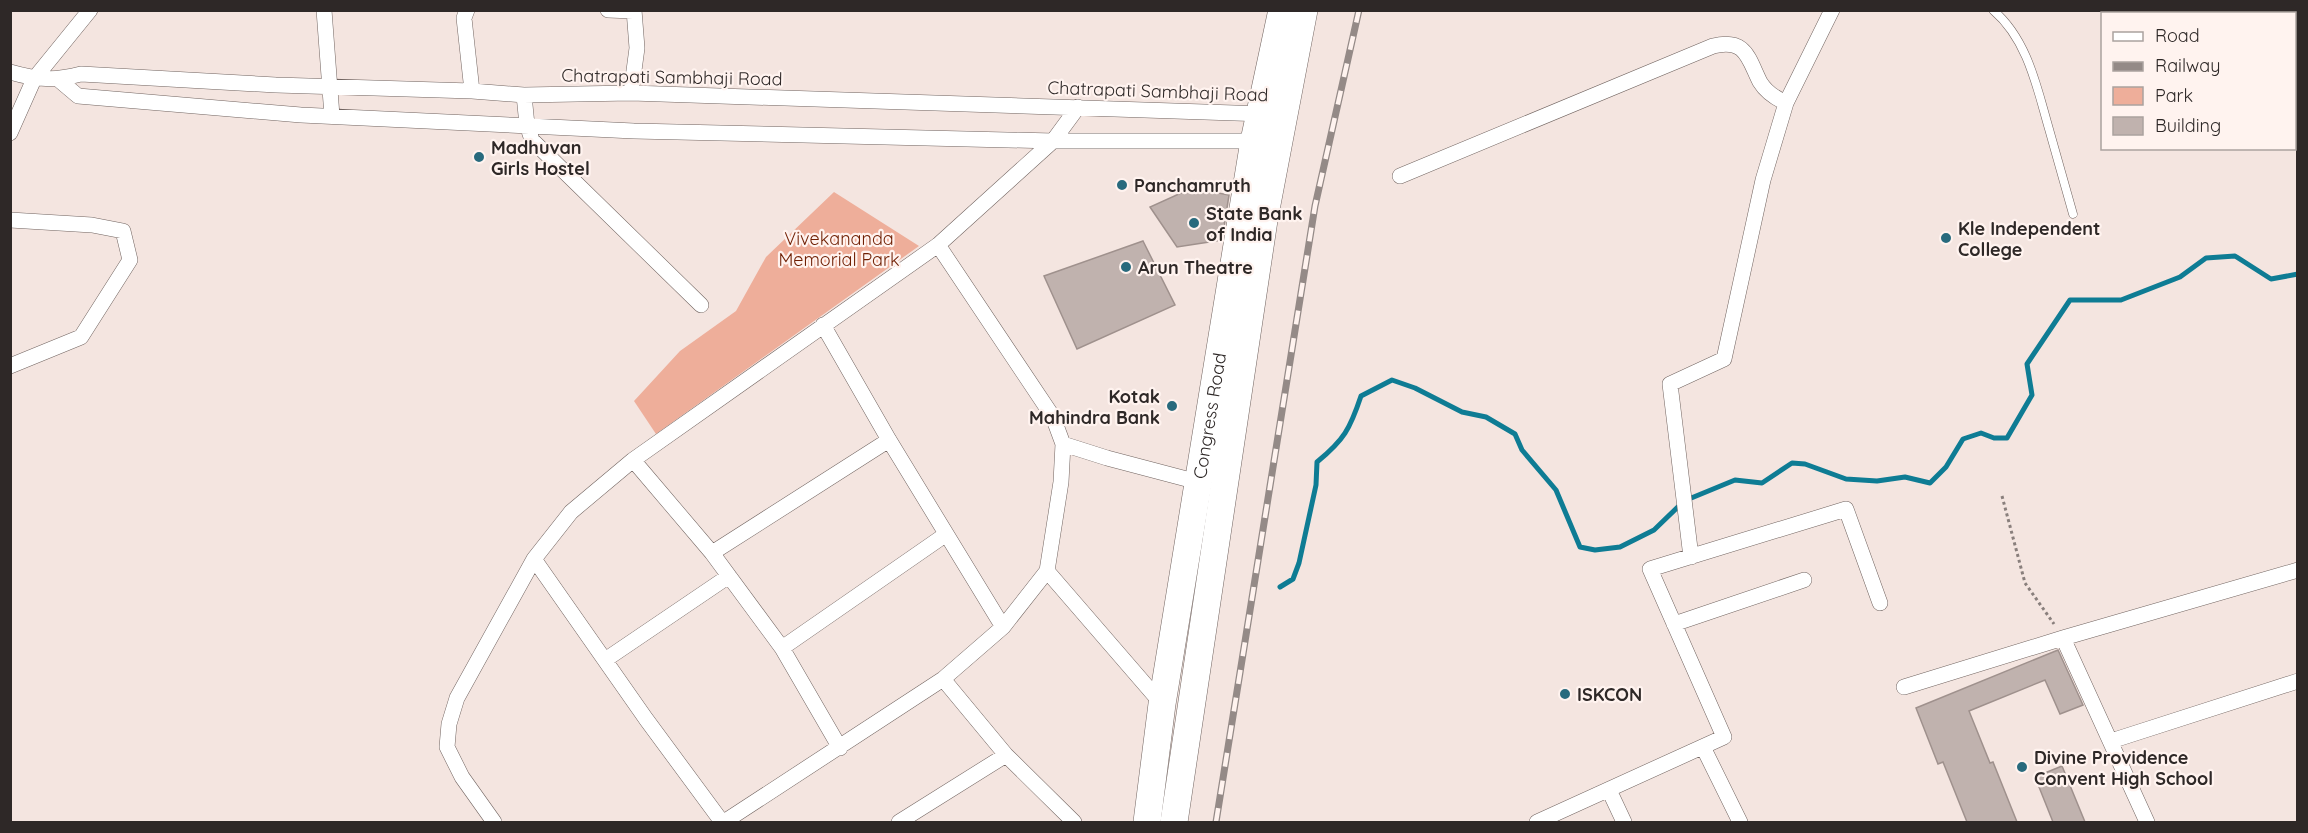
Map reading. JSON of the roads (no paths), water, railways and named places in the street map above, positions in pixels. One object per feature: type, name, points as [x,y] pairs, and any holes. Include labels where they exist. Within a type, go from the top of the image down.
[{"type":"highway","name":"Congress Road","points":[[1174,822],[1264,220],[1267,142],[1259,113],[1282,10]]},
{"type":"highway","name":"Congress Road","points":[[1147,822],[1162,704],[1198,482],[1267,142],[1285,116],[1304,10]]},
{"type":"street","points":[[10,133],[34,79],[90,10]]},
{"type":"street","points":[[324,10],[332,116]]},
{"type":"street","points":[[467,10],[464,18],[472,91]]},
{"type":"street","points":[[608,10],[634,11],[637,48],[631,93]]},
{"type":"street","points":[[1691,557],[1670,384],[1724,358],[1763,180],[1786,103],[1832,10]]},
{"type":"street","points":[[1400,176],[1713,46],[1726,43],[1738,46],[1747,54],[1768,92],[1786,103]]},
{"type":"street","name":"Chatrapati Sambhaji Road","points":[[10,72],[34,79],[59,80],[81,74],[524,95],[631,93],[1259,113],[1285,116]]},
{"type":"street","points":[[59,80],[78,96],[332,116],[634,131],[1053,141],[1267,142]]},
{"type":"street","points":[[524,95],[527,125],[532,140],[701,305]]},
{"type":"street","points":[[494,822],[462,777],[447,747],[448,724],[457,698],[534,560],[572,512],[633,460],[938,244],[1053,141],[1078,107]]},
{"type":"street","points":[[10,220],[92,225],[123,231],[130,260],[81,337],[10,366]]},
{"type":"street","points":[[534,560],[723,822],[943,679],[1003,627],[1047,571],[1063,444],[1053,417],[938,244]]},
{"type":"street","points":[[823,325],[945,535],[1003,627]]},
{"type":"street","points":[[712,553],[889,440]]},
{"type":"street","points":[[1063,444],[1198,482]]},
{"type":"street","points":[[633,460],[712,553],[782,648],[840,748]]},
{"type":"street","points":[[1537,822],[1724,737],[1650,569],[1846,509],[1880,603]]},
{"type":"street","points":[[782,648],[945,535]]},
{"type":"street","points":[[1904,687],[2298,570]]},
{"type":"street","points":[[1047,571],[1162,704]]},
{"type":"street","points":[[605,660],[729,576]]},
{"type":"street","points":[[1674,624],[1804,580]]},
{"type":"street","points":[[2063,638],[2146,822]]},
{"type":"street","points":[[943,679],[1006,755],[1074,822]]},
{"type":"street","points":[[2111,741],[2298,681]]},
{"type":"street","points":[[1703,747],[1740,822]]},
{"type":"street","points":[[899,822],[1006,755]]},
{"type":"street","points":[[1609,790],[1624,822]]},
{"type":"lane","points":[[1993,10],[2002,18],[2021,45],[2034,77],[2073,214]]},
{"type":"waterway","points":[[1280,587],[1293,579],[1299,563],[1316,485],[1317,462],[1334,447],[1345,433],[1361,396],[1392,380],[1415,388],[1462,412],[1486,417],[1515,434],[1522,450],[1556,490],[1580,547],[1595,550],[1620,547],[1654,530],[1684,501],[1735,480],[1762,483],[1792,463],[1805,464],[1846,479],[1877,481],[1905,477],[1930,483],[1946,467],[1963,439],[1981,433],[1994,438],[2007,438],[2032,395],[2027,364],[2070,300],[2121,300],[2180,277],[2206,258],[2235,256],[2271,279],[2298,274]]},
{"type":"railway","points":[[1216,822],[1315,206],[1359,10]]},
{"type":"place","name":"Madhuvan Girls Hostel","points":[[479,157]]},
{"type":"place","name":"Panchamruth","points":[[1122,185]]},
{"type":"place","name":"State Bank of India","points":[[1194,223]]},
{"type":"place","name":"Kle Independent College","points":[[1946,238]]},
{"type":"place","name":"Arun Theatre","points":[[1126,267]]},
{"type":"place","name":"Kotak Mahindra Bank","points":[[1172,406]]},
{"type":"place","name":"ISKCON","points":[[1565,694]]},
{"type":"place","name":"Divine Providence Convent High School","points":[[2022,767]]},
{"type":"park label","name":"Vivekananda Memorial Park","points":[[839,248]]}]
